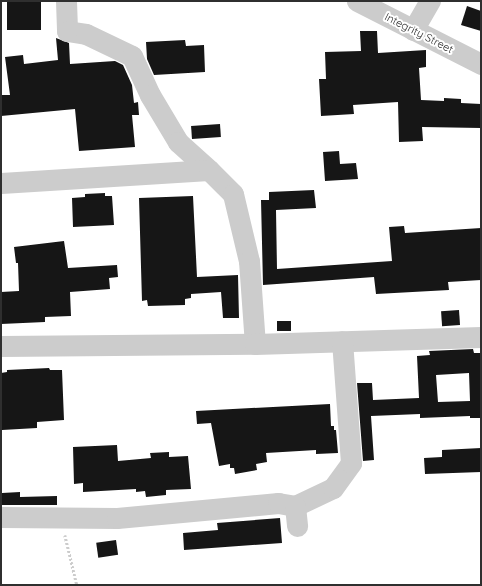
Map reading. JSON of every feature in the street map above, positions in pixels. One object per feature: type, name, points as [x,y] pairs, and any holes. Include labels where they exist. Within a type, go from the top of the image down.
[{"type":"street","points":[[66,1],[67,31],[86,34],[132,56],[150,95],[178,142],[233,194],[249,261],[255,344]]},
{"type":"street","name":"Integrity Street","points":[[357,1],[481,64]]},
{"type":"street","points":[[413,30],[430,1]]},
{"type":"street","points":[[1,183],[209,170]]},
{"type":"street","points":[[1,346],[255,344],[481,337]]},
{"type":"street","points":[[1,517],[117,518],[278,503],[296,516],[333,488],[351,463],[342,341]]},
{"type":"path","points":[[61,517],[77,585]]},
{"type":"building","points":[[7,1],[41,1],[41,30],[7,30]]},
{"type":"building","points":[[467,6],[481,11],[481,31],[461,25]]},
{"type":"building","points":[[360,31],[377,31],[378,53],[426,50],[426,67],[419,68],[421,100],[444,101],[444,98],[461,99],[461,103],[481,104],[481,128],[422,127],[423,141],[399,142],[398,102],[353,105],[354,114],[321,116],[319,79],[326,79],[325,52],[361,51]]},
{"type":"building","points":[[56,38],[69,43],[70,64],[115,61],[123,65],[132,85],[134,103],[138,102],[139,115],[132,115],[135,147],[79,151],[75,109],[1,116],[1,95],[10,95],[5,57],[23,55],[24,64],[58,60]]},
{"type":"building","points":[[185,40],[186,46],[204,45],[205,72],[154,75],[147,59],[146,42]]},
{"type":"building","points":[[220,124],[221,137],[192,139],[191,126]]},
{"type":"building","points":[[339,151],[340,164],[356,163],[358,179],[325,181],[323,152]]},
{"type":"building","points":[[314,190],[316,208],[276,210],[277,269],[392,261],[389,227],[404,226],[405,233],[481,228],[481,280],[448,282],[449,290],[376,294],[374,277],[263,285],[261,200],[269,200],[269,192]]},
{"type":"building","points":[[105,193],[105,196],[112,196],[114,225],[73,227],[72,198],[85,197],[85,194]]},
{"type":"building","points":[[193,196],[197,277],[238,275],[239,318],[223,318],[221,292],[191,294],[191,298],[185,299],[185,305],[148,306],[147,300],[142,301],[139,198]]},
{"type":"building","points":[[64,241],[68,268],[117,265],[118,277],[109,278],[110,289],[70,292],[71,316],[45,317],[45,322],[1,324],[1,292],[19,291],[18,263],[16,263],[14,247]]},
{"type":"building","points":[[459,310],[460,325],[442,326],[441,311]]},
{"type":"building","points":[[277,321],[291,321],[291,331],[277,331]]},
{"type":"building","points":[[473,349],[474,353],[481,353],[481,418],[470,418],[470,416],[420,418],[420,414],[371,416],[374,460],[363,461],[357,383],[372,383],[373,400],[419,398],[417,356],[430,355],[429,351]],"holes":[[[469,373],[470,401],[438,402],[436,375]]]},
{"type":"building","points":[[49,368],[50,370],[62,370],[64,420],[37,422],[37,428],[2,430],[1,373],[7,372],[7,370]]},
{"type":"building","points":[[330,404],[331,426],[334,426],[334,430],[336,430],[338,453],[316,454],[316,450],[266,453],[267,462],[256,464],[257,470],[235,474],[234,468],[230,468],[230,464],[219,466],[211,423],[197,424],[196,411]]},
{"type":"building","points":[[117,445],[118,461],[151,458],[150,453],[169,452],[169,457],[188,456],[191,489],[166,490],[166,495],[146,497],[145,491],[136,492],[136,489],[83,492],[83,483],[74,484],[73,447]]},
{"type":"building","points":[[481,448],[481,472],[425,474],[424,458],[442,457],[442,450]]},
{"type":"building","points":[[20,492],[20,497],[57,496],[57,505],[2,505],[2,493]]},
{"type":"building","points":[[280,518],[282,543],[184,550],[183,533],[218,530],[217,523]]},
{"type":"building","points":[[116,540],[118,555],[98,558],[96,543]]}]
